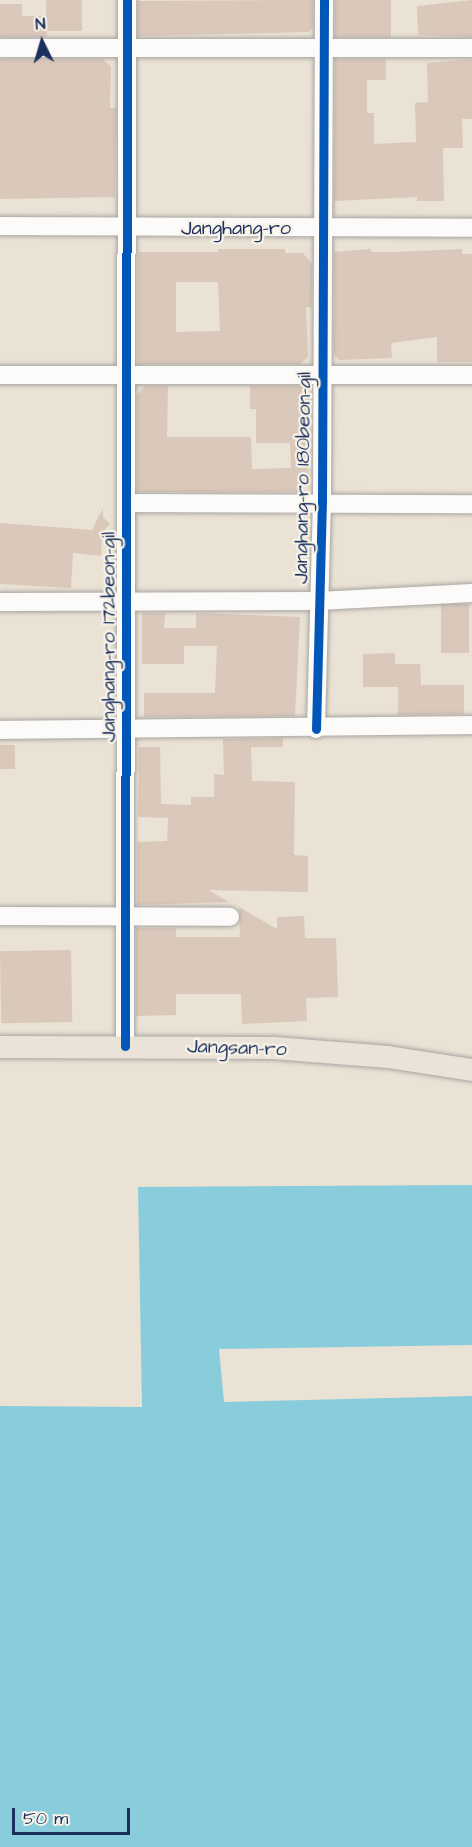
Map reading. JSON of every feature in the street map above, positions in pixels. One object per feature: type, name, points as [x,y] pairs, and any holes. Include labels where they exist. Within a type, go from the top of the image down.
[{"type":"main road","name":"Jangsan-ro","points":[[0,1047],[274,1048],[388,1057],[472,1070]]},
{"type":"street","name":"Janghang-ro 172beon-gil","points":[[124,1046],[128,603],[127,0]]},
{"type":"street","name":"Janghang-ro 180beon-gil","points":[[316,729],[322,502],[324,0]]},
{"type":"street","points":[[0,48],[128,50],[472,48]]},
{"type":"street","name":"Janghang-ro","points":[[0,226],[472,228]]},
{"type":"street","points":[[0,375],[472,375]]},
{"type":"street","points":[[128,503],[472,504]]},
{"type":"street","points":[[0,602],[318,601],[472,593]]},
{"type":"street","points":[[127,729],[316,729],[472,725]]},
{"type":"street","name":"Janghang-ro 172beon-gil","points":[[0,730],[127,729]]},
{"type":"street","points":[[0,916],[230,917]]},
{"type":"water","points":[[472,1185],[472,1345],[219,1349],[224,1402],[472,1396],[472,1847],[0,1847],[0,1406],[142,1407],[138,1187]]},
{"type":"building","points":[[46,0],[82,0],[82,31],[47,31],[47,37],[0,37],[0,4],[22,4],[22,16],[46,16]]},
{"type":"building","points":[[313,0],[313,27],[309,32],[138,36],[138,1]]},
{"type":"building","points":[[335,0],[391,0],[391,37],[335,37]]},
{"type":"building","points":[[472,0],[472,37],[418,35],[417,6]]},
{"type":"building","points":[[0,59],[102,59],[111,66],[110,108],[116,108],[115,197],[0,199]]},
{"type":"building","points":[[335,59],[386,59],[386,80],[367,80],[367,113],[374,113],[374,144],[416,142],[415,103],[428,102],[427,63],[472,59],[472,119],[462,119],[463,148],[443,148],[444,201],[417,201],[417,197],[334,201]]},
{"type":"building","points":[[218,249],[285,249],[285,253],[303,253],[312,264],[312,307],[306,307],[308,357],[299,364],[138,364],[138,252],[218,252]],"holes":[[[176,282],[218,282],[220,331],[176,332]]]},
{"type":"building","points":[[371,249],[371,252],[394,252],[462,249],[462,254],[472,254],[472,362],[437,362],[437,337],[391,343],[392,358],[339,360],[334,354],[334,252]]},
{"type":"building","points":[[145,386],[168,386],[167,437],[251,437],[252,469],[291,468],[290,443],[256,443],[256,409],[250,409],[250,386],[302,386],[309,392],[308,481],[299,492],[137,492],[137,395]]},
{"type":"building","points":[[103,508],[103,517],[110,524],[102,533],[101,556],[73,553],[71,588],[0,584],[0,523],[92,530]]},
{"type":"building","points":[[441,604],[469,604],[469,653],[441,653]]},
{"type":"building","points":[[142,613],[165,613],[164,628],[196,628],[196,613],[300,617],[295,716],[144,717],[144,693],[215,693],[217,646],[184,646],[184,664],[142,664]]},
{"type":"building","points":[[395,653],[395,664],[420,664],[421,685],[464,685],[464,714],[398,715],[398,687],[363,687],[363,654]]},
{"type":"building","points":[[283,738],[283,747],[251,747],[252,781],[295,782],[294,855],[308,856],[308,892],[208,890],[229,902],[137,905],[137,842],[167,841],[168,818],[138,817],[139,747],[160,747],[161,804],[191,805],[191,797],[214,797],[214,774],[224,775],[223,739]]},
{"type":"building","points":[[0,745],[15,745],[15,769],[0,769]]},
{"type":"building","points":[[239,907],[277,929],[277,917],[304,916],[305,938],[336,938],[338,997],[306,998],[307,1021],[242,1024],[241,994],[176,994],[176,1015],[136,1016],[136,928],[176,928],[176,937],[240,937]]},
{"type":"building","points":[[71,950],[72,1022],[1,1023],[0,951]]},
{"type":"cycle path","points":[[125,1046],[127,0]]},
{"type":"cycle path","points":[[316,729],[322,502],[324,0]]}]
